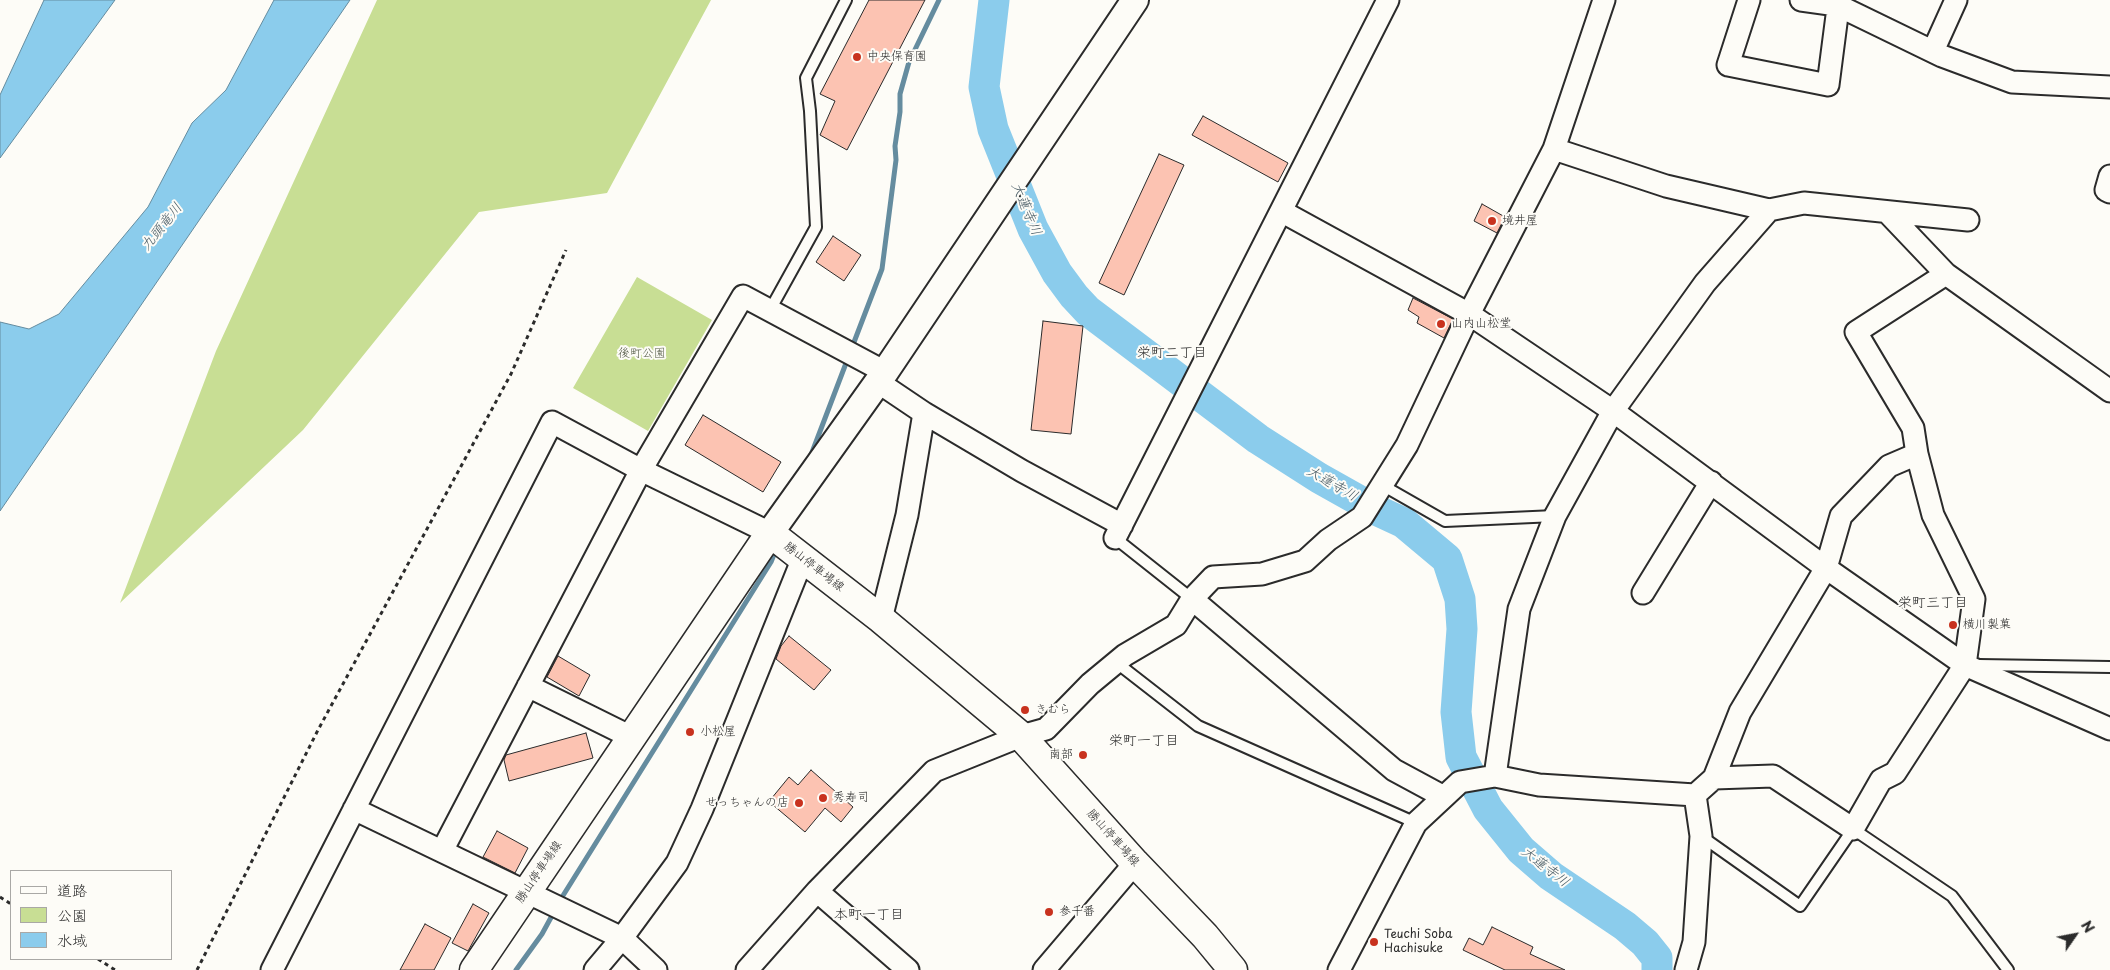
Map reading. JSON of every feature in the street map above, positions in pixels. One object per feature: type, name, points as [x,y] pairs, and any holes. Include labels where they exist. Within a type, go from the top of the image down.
[{"type":"main road","name":"勝山停車場線","points":[[474,970],[770,533],[881,619],[1021,736],[1135,863],[1205,936],[1233,970]]},
{"type":"street","points":[[272,970],[552,422],[641,470],[770,533],[881,377],[1135,0]]},
{"type":"street","points":[[442,851],[641,470],[743,296],[770,310],[881,377],[924,414],[1022,471],[1118,532],[1388,0]]},
{"type":"street","points":[[747,970],[817,891],[934,771],[1021,736],[1046,730],[1090,684],[1125,655],[1176,625],[1192,599],[1214,577],[1262,574],[1305,561],[1328,540],[1362,517],[1407,445],[1469,314],[1554,149],[1604,0]]},
{"type":"street","points":[[1749,0],[1728,64],[1828,85],[1838,3]]},
{"type":"street","points":[[1802,0],[1838,3],[1933,52],[2012,82],[2110,87]]},
{"type":"street","points":[[1933,52],[1956,0]]},
{"type":"street","points":[[1554,149],[1666,186],[1769,210],[1804,203],[1968,220]]},
{"type":"street","points":[[2110,176],[2106,190],[2110,192]]},
{"type":"street","points":[[1495,776],[1519,609],[1555,516],[1613,411],[1705,283],[1769,210]]},
{"type":"street","points":[[1281,211],[1469,314],[1613,411],[1826,568],[1965,665],[2110,729]]},
{"type":"street","points":[[1887,212],[1946,274],[2110,391]]},
{"type":"street","points":[[1714,778],[1773,776],[1853,829],[1881,780],[1895,773],[1965,665],[1974,599],[1933,515],[1917,454],[1913,428],[1856,332],[1946,274]]},
{"type":"street","points":[[881,619],[907,515],[924,414]]},
{"type":"street","points":[[1339,970],[1416,823],[1460,782],[1495,776],[1539,785],[1695,795],[1714,778],[1740,712],[1826,568],[1842,516],[1889,466],[1917,454]]},
{"type":"street","points":[[1643,592],[1711,482]]},
{"type":"street","points":[[595,970],[622,938],[677,863],[702,809],[803,558]]},
{"type":"street","points":[[1192,599],[1394,770],[1444,797]]},
{"type":"street","points":[[528,686],[631,737]]},
{"type":"street","points":[[1686,970],[1694,942],[1701,836],[1695,795]]},
{"type":"street","points":[[354,809],[622,938],[656,970]]},
{"type":"street","points":[[1044,970],[1135,863]]},
{"type":"street","points":[[817,891],[908,970]]},
{"type":"lane","points":[[770,310],[816,227],[810,111],[806,78],[846,0]]},
{"type":"lane","points":[[1382,485],[1445,520],[1555,516]]},
{"type":"lane","points":[[1118,532],[1192,599]]},
{"type":"lane","points":[[1117,663],[1198,726],[1416,823]]},
{"type":"lane","points":[[1965,665],[2110,667]]},
{"type":"lane","points":[[1701,836],[1800,906],[1853,829],[1952,896],[2008,970]]},
{"type":"path","points":[[197,970],[318,730],[511,374],[566,250]]},
{"type":"path","points":[[100,960],[115,970]]},
{"type":"green space","points":[[377,0],[711,0],[607,193],[479,212],[303,430],[120,603],[216,351]]},
{"type":"green space","name":"後町公園","points":[[637,277],[712,320],[648,431],[573,388]]},
{"type":"water","points":[[44,0],[115,0],[0,158],[0,95]]},
{"type":"water","name":"九頭竜川","points":[[274,0],[350,0],[0,511],[0,322],[29,329],[59,314],[148,207],[192,123],[226,90]]},
{"type":"building","points":[[869,0],[925,0],[847,150],[820,135],[835,101],[820,94]]},
{"type":"building","points":[[1203,116],[1288,163],[1278,182],[1192,135]]},
{"type":"building","points":[[1159,154],[1184,165],[1124,295],[1099,283]]},
{"type":"building","points":[[1482,204],[1505,217],[1497,233],[1474,221]]},
{"type":"building","points":[[833,236],[861,255],[844,281],[816,262]]},
{"type":"building","points":[[1413,298],[1453,319],[1444,338],[1417,323],[1419,317],[1408,310]]},
{"type":"building","points":[[1043,321],[1083,326],[1071,434],[1031,430]]},
{"type":"building","points":[[703,415],[781,462],[763,492],[685,445]]},
{"type":"building","points":[[789,636],[831,670],[814,690],[776,659],[781,646]]},
{"type":"building","points":[[558,656],[590,675],[579,696],[547,677]]},
{"type":"building","points":[[586,733],[593,758],[509,781],[504,760],[506,755]]},
{"type":"building","points":[[811,770],[853,807],[841,822],[825,808],[805,832],[773,805],[774,802],[771,799],[789,777],[798,785]]},
{"type":"building","points":[[497,831],[528,848],[515,873],[483,857]]},
{"type":"building","points":[[473,904],[489,913],[468,951],[452,943]]},
{"type":"building","points":[[425,924],[451,938],[434,970],[400,970]]},
{"type":"building","points":[[1492,927],[1533,947],[1530,954],[1565,970],[1505,970],[1463,950],[1469,938],[1483,945]]},
{"type":"waterway","points":[[851,350],[882,269],[896,160],[895,146],[900,112],[900,94],[909,62],[939,0]]},
{"type":"waterway","name":"大蓮寺川","points":[[994,0],[984,87],[993,129],[1033,229],[1057,273],[1088,311],[1258,439],[1319,478],[1376,510],[1404,523],[1447,559],[1460,599],[1462,629],[1456,712],[1461,757],[1488,809],[1521,850],[1551,876],[1625,926],[1645,943],[1657,958],[1657,970]]},
{"type":"waterway","points":[[811,455],[848,358]]},
{"type":"waterway","points":[[559,902],[771,562],[777,547]]},
{"type":"waterway","points":[[516,970],[542,934],[554,912]]},
{"type":"place","name":"中央保育園","points":[[857,57]]},
{"type":"place","name":"境井屋","points":[[1492,221]]},
{"type":"place","name":"山内山松堂","points":[[1441,324]]},
{"type":"place","name":"横川製菓","points":[[1953,625]]},
{"type":"place","name":"きむら","points":[[1025,710]]},
{"type":"place","name":"小松屋","points":[[690,732]]},
{"type":"place","name":"南部","points":[[1083,755]]},
{"type":"place","name":"秀寿司","points":[[823,798]]},
{"type":"place","name":"せっちゃんの店","points":[[799,803]]},
{"type":"place","name":"参千番","points":[[1049,912]]},
{"type":"place","name":"Teuchi Soba Hachisuke","points":[[1374,942]]},
{"type":"district","name":"栄町二丁目","points":[[1172,353]]},
{"type":"district","name":"栄町三丁目","points":[[1933,603]]},
{"type":"district","name":"栄町一丁目","points":[[1144,741]]},
{"type":"district","name":"本町一丁目","points":[[869,915]]}]
